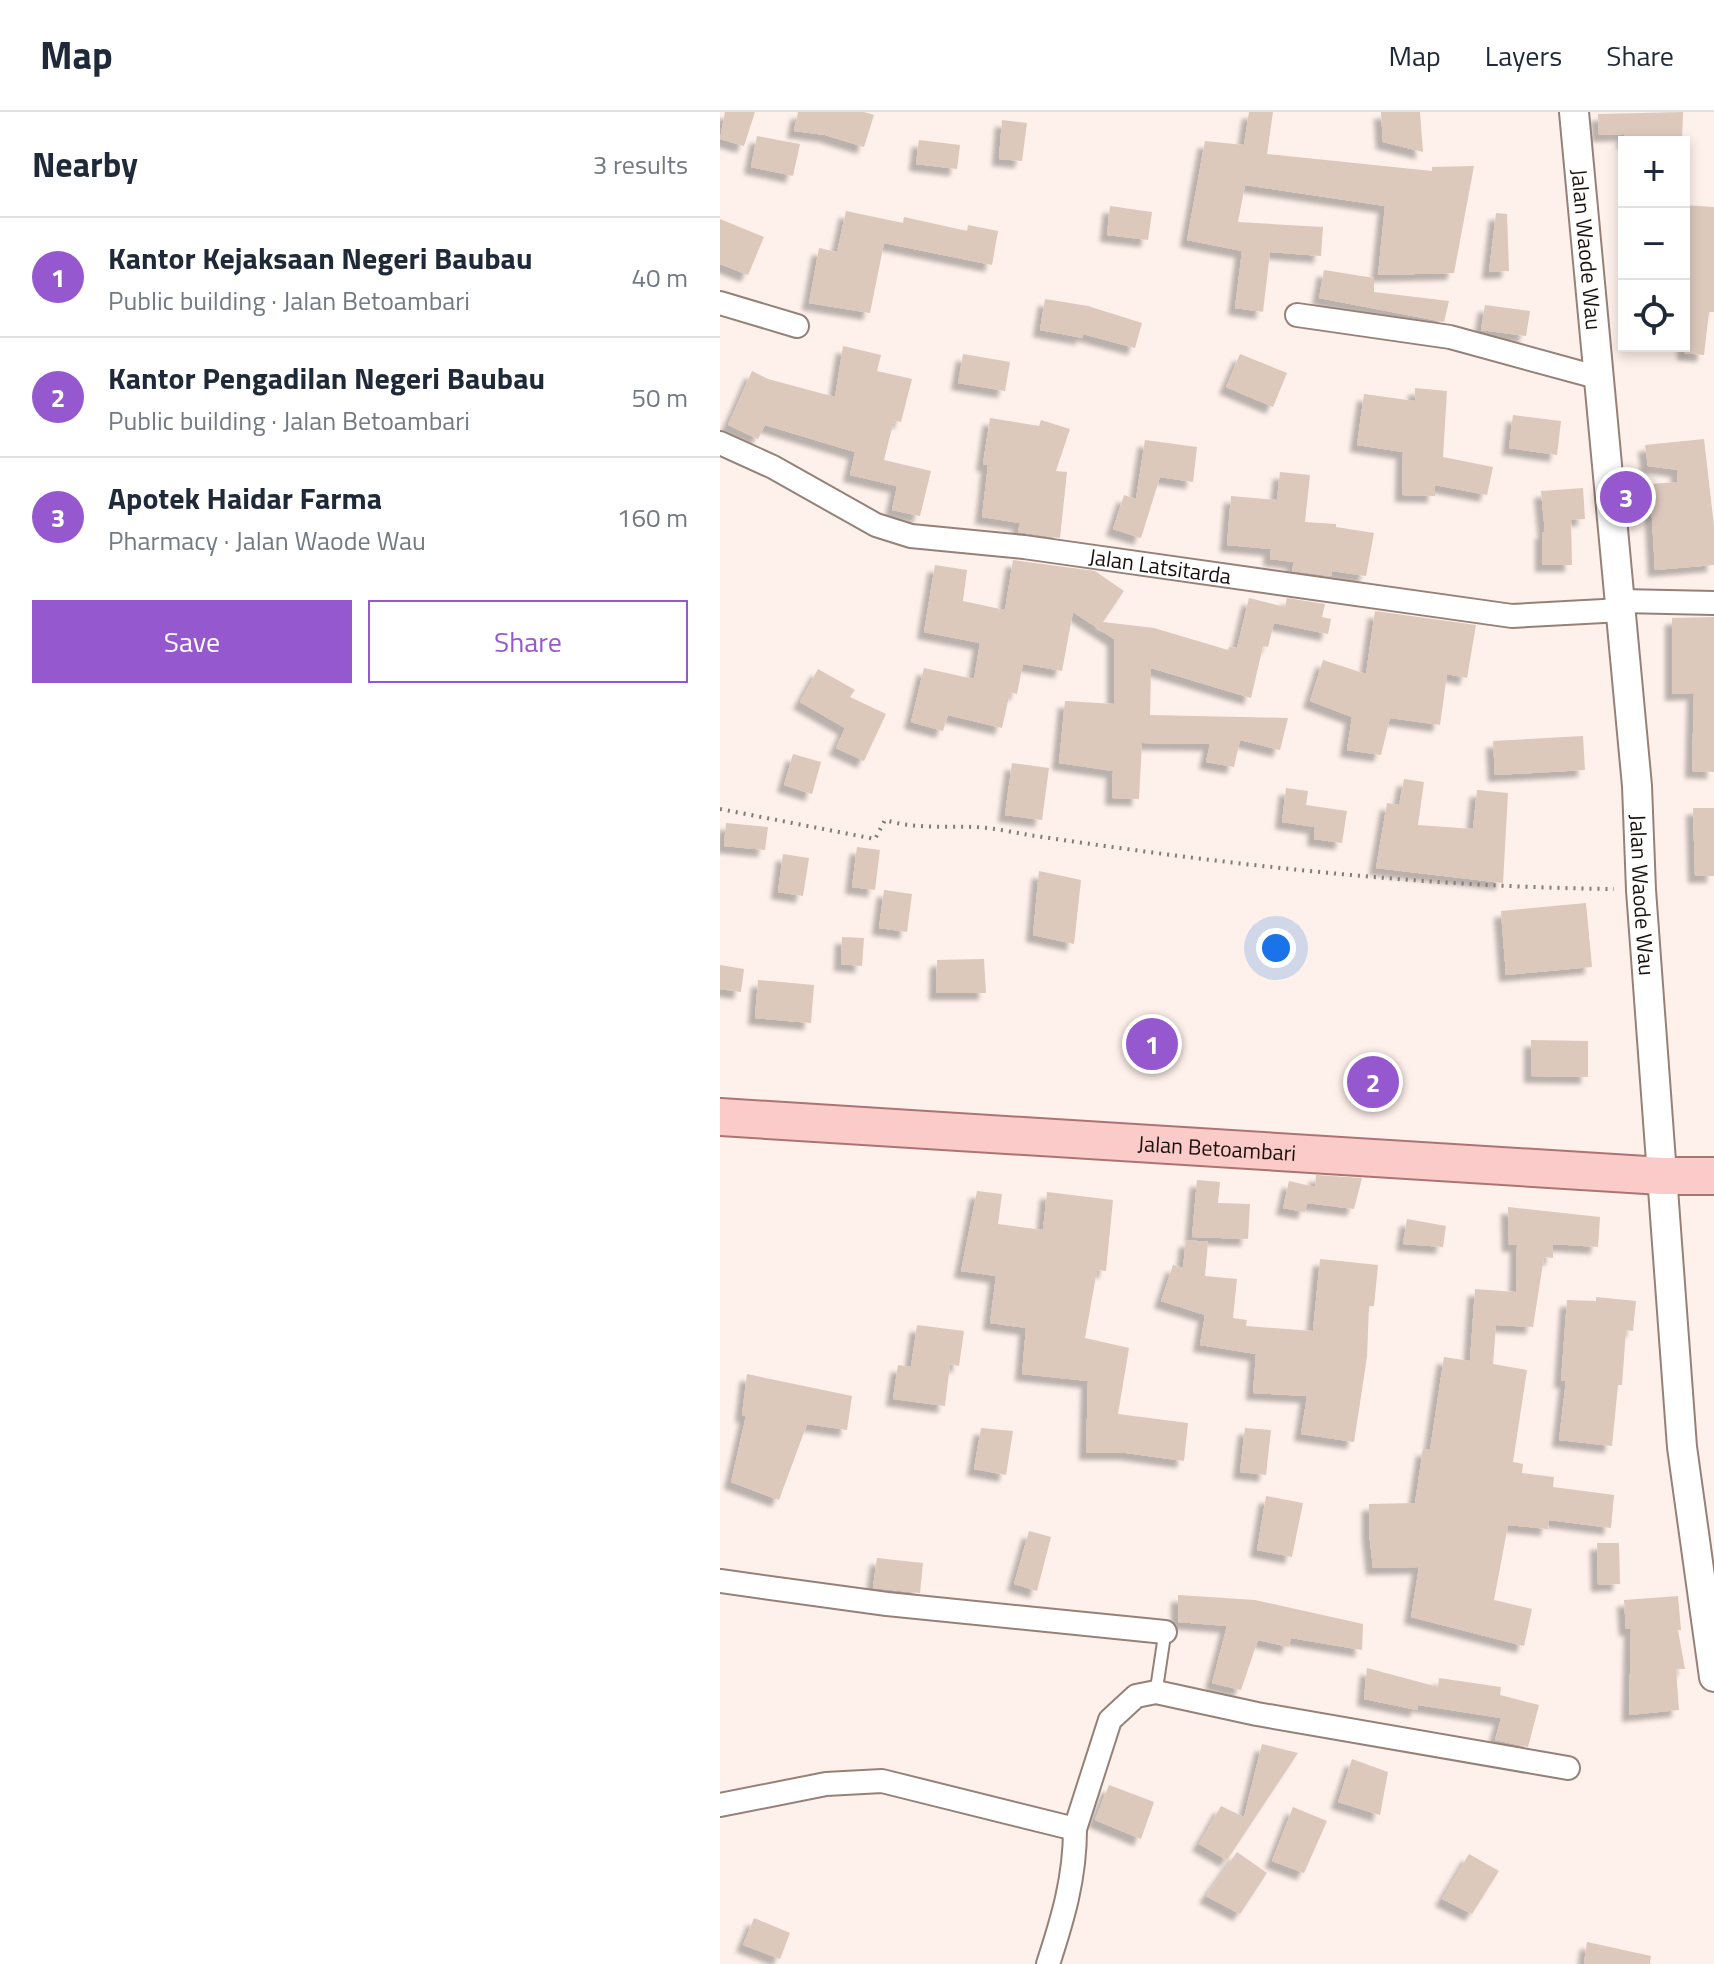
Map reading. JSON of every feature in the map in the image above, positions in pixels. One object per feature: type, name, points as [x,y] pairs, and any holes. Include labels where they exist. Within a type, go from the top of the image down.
[{"type":"main road","name":"Jalan Betoambari","points":[[728,1108],[1662,1166],[1714,1176]]},
{"type":"main road","name":"Jalan Betoambari","points":[[1662,1166],[1714,1156]]},
{"type":"street","name":"Jalan Waode Wau","points":[[1574,112],[1637,786],[1641,890],[1682,1447],[1714,1677]]},
{"type":"street","points":[[720,303],[797,326]]},
{"type":"street","points":[[1297,315],[1450,337],[1600,378]]},
{"type":"street","name":"Jalan Latsitarda","points":[[720,443],[773,467],[876,525],[911,536],[1024,547],[1512,616],[1621,606],[1714,603]]},
{"type":"street","points":[[720,1581],[887,1604],[1165,1632]]},
{"type":"street","points":[[1048,1964],[1069,1899],[1075,1866],[1075,1829],[1110,1720],[1136,1696],[1156,1692],[1273,1717],[1568,1768]]},
{"type":"street","points":[[720,1805],[826,1784],[882,1781],[1075,1829]]},
{"type":"lane","points":[[1156,1692],[1165,1632]]},
{"type":"path","points":[[720,809],[875,839],[885,820],[904,826],[980,827],[1142,852],[1332,874],[1508,888],[1641,890]]},
{"type":"building","points":[[725,112],[755,112],[744,146],[720,139]]},
{"type":"building","points":[[798,112],[864,112],[874,115],[864,147],[825,135],[794,131]]},
{"type":"building","points":[[1249,112],[1273,112],[1267,154],[1432,171],[1432,167],[1474,166],[1454,273],[1378,275],[1385,206],[1245,185],[1238,222],[1323,227],[1321,256],[1270,252],[1263,312],[1235,308],[1242,251],[1187,240],[1205,141],[1244,145]]},
{"type":"building","points":[[1381,112],[1420,112],[1423,152],[1383,142]]},
{"type":"building","points":[[1683,112],[1682,136],[1599,135],[1598,114]]},
{"type":"building","points":[[1002,120],[1027,123],[1022,161],[999,159]]},
{"type":"building","points":[[757,136],[800,144],[793,176],[751,167]]},
{"type":"building","points":[[919,140],[960,145],[957,169],[916,164]]},
{"type":"building","points":[[1690,205],[1714,207],[1714,312],[1709,312],[1704,355],[1684,353],[1690,352]]},
{"type":"building","points":[[1110,206],[1152,212],[1148,240],[1107,235]]},
{"type":"building","points":[[846,211],[903,223],[904,217],[967,231],[968,225],[998,231],[992,265],[884,243],[870,313],[809,303],[819,248],[837,252]]},
{"type":"building","points":[[1496,213],[1507,214],[1509,271],[1489,272]]},
{"type":"building","points":[[720,219],[764,237],[748,275],[720,264]]},
{"type":"building","points":[[1324,270],[1374,278],[1374,292],[1449,301],[1444,322],[1319,298]]},
{"type":"building","points":[[1045,299],[1088,306],[1142,323],[1135,348],[1083,334],[1083,338],[1040,330]]},
{"type":"building","points":[[1485,305],[1530,311],[1526,336],[1481,330]]},
{"type":"building","points":[[843,346],[881,355],[877,371],[912,379],[901,422],[894,420],[884,460],[931,471],[920,516],[892,510],[897,486],[850,475],[855,452],[765,425],[758,439],[728,425],[752,371],[768,379],[835,397]]},
{"type":"building","points":[[963,354],[1010,362],[1005,391],[958,383]]},
{"type":"building","points":[[1240,354],[1287,373],[1273,407],[1226,387]]},
{"type":"building","points":[[1415,388],[1447,391],[1443,457],[1493,467],[1487,495],[1435,485],[1435,496],[1402,495],[1403,452],[1357,445],[1364,394],[1415,401]]},
{"type":"building","points":[[1513,415],[1561,421],[1557,455],[1509,448]]},
{"type":"building","points":[[990,418],[1039,426],[1041,420],[1070,429],[1056,471],[1067,472],[1060,538],[1018,532],[1020,523],[982,517],[988,465],[983,464]]},
{"type":"building","points":[[1704,439],[1714,526],[1714,565],[1655,570],[1650,484],[1677,482],[1678,470],[1648,466],[1645,445]]},
{"type":"building","points":[[1145,440],[1197,447],[1193,482],[1160,477],[1141,538],[1113,529],[1124,495],[1136,499]]},
{"type":"building","points":[[1280,472],[1310,475],[1305,522],[1336,524],[1336,527],[1374,533],[1366,576],[1332,571],[1331,576],[1292,571],[1294,562],[1270,559],[1271,549],[1227,545],[1231,496],[1277,500]]},
{"type":"building","points":[[1583,488],[1585,519],[1571,520],[1572,565],[1542,565],[1542,532],[1545,532],[1541,491]]},
{"type":"building","points":[[1013,560],[1095,571],[1124,591],[1103,622],[1154,628],[1228,650],[1229,647],[1237,648],[1249,598],[1285,607],[1287,598],[1325,604],[1322,617],[1331,619],[1328,634],[1274,623],[1268,647],[1263,646],[1251,698],[1151,668],[1150,715],[1288,718],[1280,750],[1240,740],[1234,767],[1206,762],[1210,744],[1142,743],[1139,799],[1112,798],[1113,771],[1059,763],[1065,701],[1114,704],[1114,639],[1073,612],[1062,671],[1023,664],[1017,694],[1010,692],[1002,728],[948,715],[943,731],[911,722],[924,668],[974,679],[980,643],[924,632],[935,565],[967,570],[963,601],[1005,610]]},
{"type":"building","points":[[1375,611],[1476,625],[1467,678],[1447,674],[1440,725],[1390,718],[1381,755],[1347,750],[1352,717],[1310,701],[1323,660],[1366,674]]},
{"type":"building","points":[[1714,617],[1714,772],[1692,771],[1694,693],[1672,694],[1672,618]]},
{"type":"building","points":[[818,669],[855,690],[850,697],[886,714],[864,761],[836,748],[845,728],[800,702]]},
{"type":"building","points":[[1583,736],[1585,770],[1495,775],[1493,741]]},
{"type":"building","points":[[793,754],[821,762],[812,794],[784,785]]},
{"type":"building","points":[[1012,763],[1049,768],[1042,820],[1005,815]]},
{"type":"building","points":[[1404,779],[1424,782],[1418,825],[1473,829],[1477,790],[1508,793],[1503,883],[1376,868],[1387,803],[1399,805]]},
{"type":"building","points":[[1286,788],[1308,791],[1306,805],[1347,811],[1342,843],[1314,839],[1315,827],[1282,822]]},
{"type":"building","points":[[1693,808],[1714,808],[1714,876],[1695,876]]},
{"type":"building","points":[[726,823],[768,827],[765,850],[724,846]]},
{"type":"building","points":[[857,847],[880,850],[875,890],[852,887]]},
{"type":"building","points":[[783,854],[809,858],[803,896],[778,892]]},
{"type":"building","points":[[1039,871],[1081,880],[1074,944],[1033,935]]},
{"type":"building","points":[[884,890],[912,894],[907,932],[879,928]]},
{"type":"building","points":[[1586,903],[1592,967],[1506,975],[1501,911]]},
{"type":"building","points":[[842,937],[864,938],[862,966],[841,964]]},
{"type":"building","points":[[984,959],[986,993],[936,993],[937,960]]},
{"type":"building","points":[[720,965],[744,969],[741,992],[720,989]]},
{"type":"building","points":[[758,980],[814,985],[811,1023],[755,1018]]},
{"type":"building","points":[[1531,1040],[1588,1041],[1588,1077],[1531,1076]]},
{"type":"building","points":[[1316,1175],[1362,1178],[1354,1209],[1307,1203],[1305,1212],[1283,1208],[1289,1181],[1315,1187]]},
{"type":"building","points":[[1197,1180],[1220,1182],[1218,1203],[1250,1204],[1248,1239],[1192,1237]]},
{"type":"building","points":[[977,1191],[1002,1194],[998,1224],[1043,1230],[1047,1192],[1113,1200],[1106,1271],[1097,1270],[1085,1338],[1129,1348],[1118,1414],[1188,1423],[1184,1461],[1126,1453],[1086,1453],[1088,1381],[1022,1374],[1026,1328],[990,1323],[996,1276],[961,1271]]},
{"type":"building","points":[[1508,1207],[1600,1217],[1598,1247],[1553,1244],[1553,1258],[1544,1257],[1533,1327],[1496,1325],[1493,1364],[1527,1370],[1513,1462],[1523,1464],[1522,1473],[1554,1477],[1553,1487],[1614,1495],[1611,1528],[1549,1520],[1548,1529],[1508,1525],[1494,1600],[1532,1609],[1524,1646],[1411,1617],[1419,1567],[1373,1568],[1369,1532],[1369,1504],[1415,1503],[1423,1449],[1430,1450],[1444,1357],[1470,1361],[1475,1289],[1516,1292],[1517,1245],[1509,1245]]},
{"type":"building","points":[[1407,1219],[1446,1226],[1443,1247],[1403,1244]]},
{"type":"building","points":[[1186,1240],[1208,1242],[1205,1276],[1237,1279],[1233,1318],[1247,1320],[1246,1326],[1313,1331],[1320,1259],[1378,1265],[1374,1306],[1369,1306],[1367,1357],[1354,1442],[1301,1434],[1307,1396],[1253,1393],[1256,1354],[1200,1345],[1205,1315],[1161,1301],[1173,1265],[1183,1268]]},
{"type":"building","points":[[1596,1297],[1636,1301],[1633,1331],[1626,1330],[1622,1385],[1618,1385],[1612,1446],[1559,1440],[1566,1381],[1561,1381],[1567,1300],[1596,1301]]},
{"type":"building","points":[[917,1325],[964,1331],[959,1366],[950,1364],[945,1406],[893,1399],[898,1365],[911,1367]]},
{"type":"building","points":[[747,1374],[852,1396],[847,1430],[807,1424],[779,1500],[731,1482],[746,1416],[742,1415]]},
{"type":"building","points":[[981,1428],[1013,1431],[1006,1475],[974,1469]]},
{"type":"building","points":[[1245,1428],[1271,1430],[1266,1475],[1240,1472]]},
{"type":"building","points":[[1266,1496],[1303,1503],[1292,1557],[1257,1550]]},
{"type":"building","points":[[1029,1531],[1051,1537],[1037,1591],[1014,1584]]},
{"type":"building","points":[[1597,1543],[1619,1543],[1620,1584],[1598,1585]]},
{"type":"building","points":[[877,1558],[923,1563],[920,1593],[873,1588]]},
{"type":"building","points":[[1178,1595],[1255,1600],[1363,1624],[1362,1650],[1291,1638],[1289,1647],[1258,1640],[1241,1690],[1212,1683],[1227,1626],[1178,1622]]},
{"type":"building","points":[[1678,1596],[1681,1630],[1678,1630],[1685,1669],[1676,1669],[1679,1710],[1629,1715],[1631,1629],[1626,1629],[1624,1600]]},
{"type":"building","points":[[1367,1668],[1438,1687],[1439,1678],[1501,1687],[1500,1695],[1539,1705],[1528,1747],[1495,1740],[1501,1718],[1418,1705],[1417,1710],[1364,1699]]},
{"type":"building","points":[[1262,1744],[1298,1753],[1227,1860],[1199,1844],[1221,1806],[1244,1817]]},
{"type":"building","points":[[1352,1759],[1388,1772],[1380,1815],[1338,1802]]},
{"type":"building","points":[[1109,1785],[1154,1802],[1141,1839],[1095,1820]]},
{"type":"building","points":[[1293,1807],[1327,1821],[1304,1873],[1272,1861]]},
{"type":"building","points":[[1237,1852],[1267,1873],[1240,1914],[1206,1896]]},
{"type":"building","points":[[1469,1854],[1499,1871],[1472,1914],[1442,1899]]},
{"type":"building","points":[[754,1918],[790,1933],[780,1959],[743,1945]]},
{"type":"building","points":[[1587,1942],[1651,1956],[1650,1964],[1584,1964]]},
{"type":"place","name":"Apotek Haidar Farma","points":[[1626,497]]},
{"type":"place","name":"Kantor Kejaksaan Negeri Baubau","points":[[1152,1044]]},
{"type":"place","name":"Kantor Pengadilan Negeri Baubau","points":[[1373,1082]]}]
